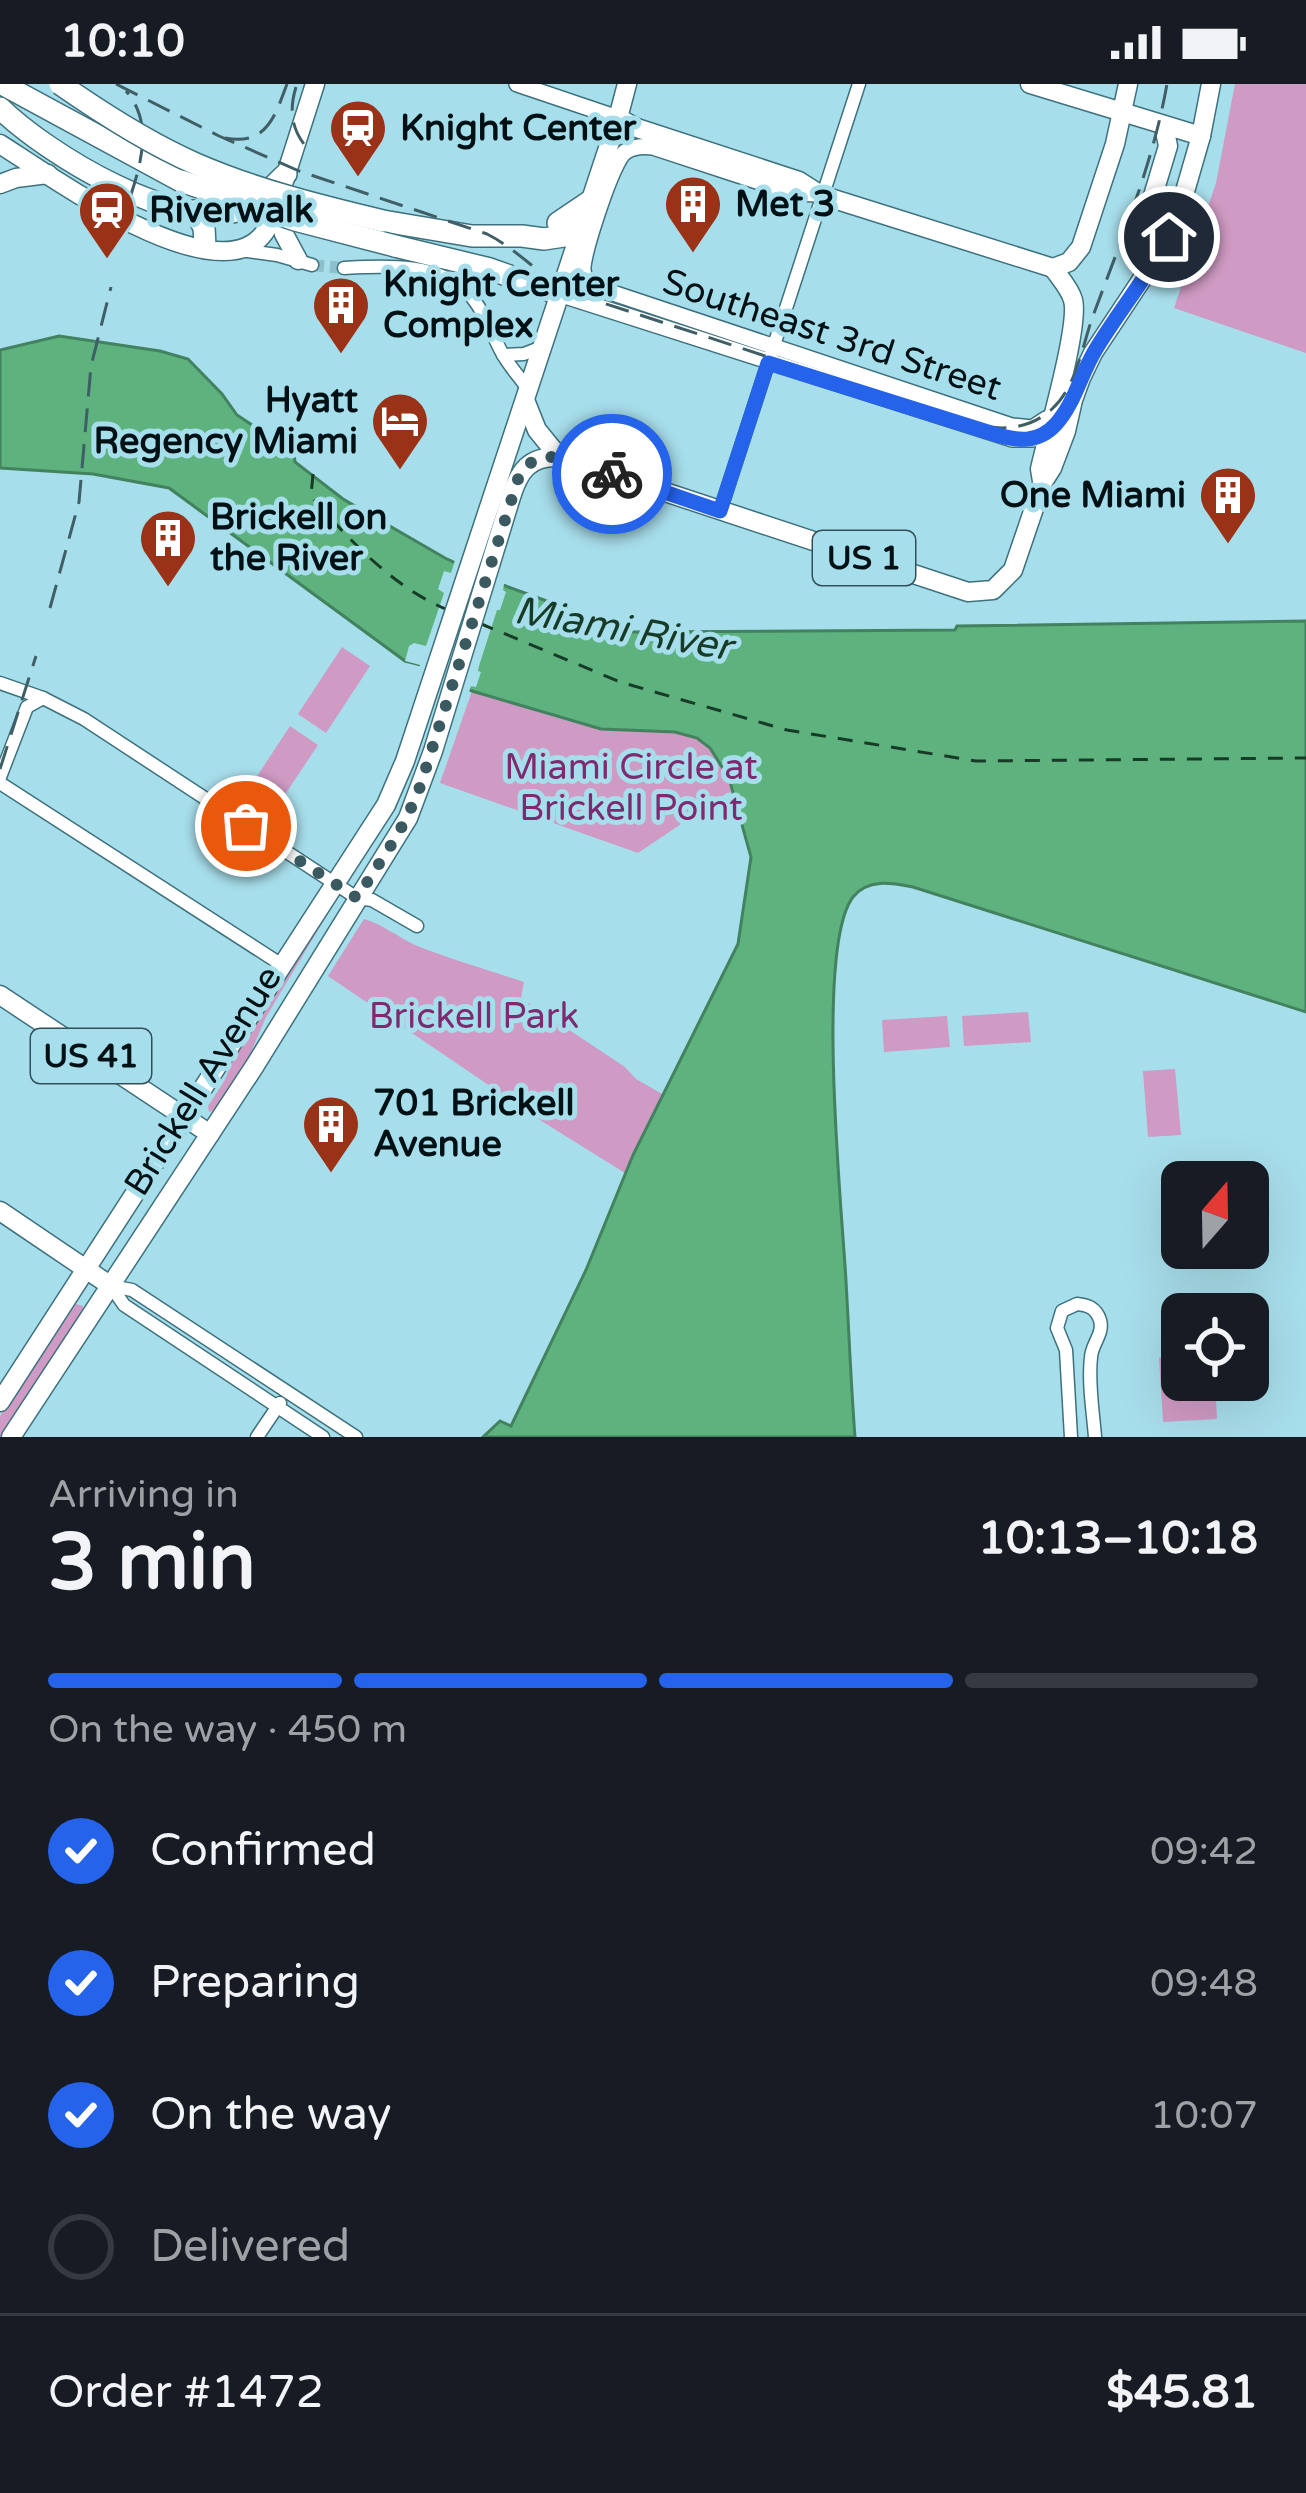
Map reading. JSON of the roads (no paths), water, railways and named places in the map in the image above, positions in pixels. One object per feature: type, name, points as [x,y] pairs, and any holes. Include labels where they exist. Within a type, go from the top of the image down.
[{"type":"highway","points":[[2,84],[181,181]]},
{"type":"highway","points":[[60,84],[113,120],[194,163],[312,203],[472,236],[544,239],[585,233]]},
{"type":"highway","points":[[0,104],[154,175],[280,215],[490,269],[559,294]]},
{"type":"highway","points":[[0,104],[60,154],[99,178],[194,211],[240,210],[286,174]]},
{"type":"highway","points":[[522,236],[560,222],[592,200]]},
{"type":"highway","points":[[194,211],[204,227],[205,248]]},
{"type":"main road","points":[[0,144],[126,223],[205,248],[238,250],[263,233],[315,84]]},
{"type":"main road","points":[[497,510],[527,393],[569,262],[585,233],[627,84]]},
{"type":"main road","points":[[1030,84],[1202,136]]},
{"type":"main road","points":[[618,118],[799,181],[821,194],[1053,268],[1069,262],[1081,247],[1128,84]]},
{"type":"main road","name":"US 1","points":[[559,457],[968,592],[993,590],[1008,578],[1018,558],[1094,353],[1177,219],[1202,136],[1211,84]]},
{"type":"main road","points":[[1147,272],[1139,242],[1168,146],[1164,126]]},
{"type":"main road","points":[[0,184],[48,174]]},
{"type":"main road","points":[[275,206],[297,260]]},
{"type":"main road","points":[[1043,482],[1040,469],[1074,310],[1072,297],[1053,268]]},
{"type":"main road","points":[[527,393],[537,430],[559,457]]},
{"type":"main road","points":[[1050,420],[1055,425],[1073,400]]},
{"type":"main road","points":[[497,510],[523,469],[536,459],[559,457]]},
{"type":"main road","name":"Brickell Avenue","points":[[0,1402],[386,805],[497,510]]},
{"type":"main road","name":"Brickell Avenue","points":[[11,1437],[210,1134],[408,818],[433,751],[497,510]]},
{"type":"main road","name":"US 41","points":[[0,995],[210,1134]]},
{"type":"main road","points":[[0,1211],[111,1286]]},
{"type":"street","points":[[517,84],[618,118]]},
{"type":"street","points":[[720,511],[859,84]]},
{"type":"street","points":[[598,308],[583,273],[585,233],[617,161],[627,150],[653,147],[793,193],[821,194]]},
{"type":"street","points":[[238,250],[297,260]]},
{"type":"street","points":[[344,268],[390,266],[462,287],[475,301],[527,393]]},
{"type":"street","name":"Southeast 3rd Street","points":[[589,285],[770,355]]},
{"type":"street","name":"Southeast 3rd Street","points":[[559,294],[1014,426],[1036,426],[1050,420]]},
{"type":"street","points":[[503,355],[524,354],[543,346]]},
{"type":"street","points":[[0,683],[84,719],[334,884],[417,926]]},
{"type":"street","points":[[43,698],[27,707],[0,780],[282,965]]},
{"type":"street","points":[[111,1286],[132,1290],[356,1437]]},
{"type":"street","points":[[111,1286],[124,1305],[323,1437]]},
{"type":"street","points":[[1071,1437],[1065,1344],[1057,1332],[1058,1317],[1077,1304],[1089,1306],[1099,1316],[1100,1331],[1090,1366],[1095,1437]]},
{"type":"street","points":[[1065,1344],[1081,1348],[1093,1343]]},
{"type":"street","points":[[257,1437],[287,1392]]},
{"type":"water","name":"Miami River","points":[[59,336],[188,359],[237,415],[294,453],[295,462],[343,499],[445,558],[503,585],[632,632],[1306,621],[1306,1012],[913,887],[889,883],[866,887],[853,897],[842,925],[833,1021],[855,1437],[483,1437],[500,1421],[511,1426],[586,1270],[633,1155],[738,944],[751,857],[729,778],[710,748],[697,738],[675,732],[601,729],[472,691],[405,661],[169,488],[93,474],[0,468],[0,350]]},
{"type":"tunnel","points":[[312,265],[344,268]]},
{"type":"railway","points":[[116,84],[299,171],[487,234],[579,295],[994,428],[1024,425],[1043,416],[1060,400],[1073,377],[1145,173],[1167,84]]},
{"type":"railway","points":[[225,138],[260,133],[273,117],[287,84]]},
{"type":"railway","points":[[296,87],[293,119],[307,148]]},
{"type":"railway","points":[[119,232],[143,141],[142,123],[126,91]]},
{"type":"railway","points":[[50,608],[79,502],[91,366],[111,287]]},
{"type":"railway","points":[[0,769],[36,656]]},
{"type":"place","name":"Knight Center","points":[[358,179]]},
{"type":"place","name":"Met 3","points":[[693,255]]},
{"type":"place","name":"Riverwalk","points":[[107,261]]},
{"type":"place","name":"Knight Center Complex","points":[[341,356]]},
{"type":"place","name":"Hyatt Regency Miami","points":[[400,472]]},
{"type":"place","name":"One Miami","points":[[1228,546]]},
{"type":"place","name":"Brickell on the River","points":[[168,589]]},
{"type":"place","name":"701 Brickell Avenue","points":[[331,1175]]},
{"type":"park label","name":"Miami Circle at Brickell Point","points":[[631,788]]},
{"type":"park label","name":"Brickell Park","points":[[474,1016]]}]
